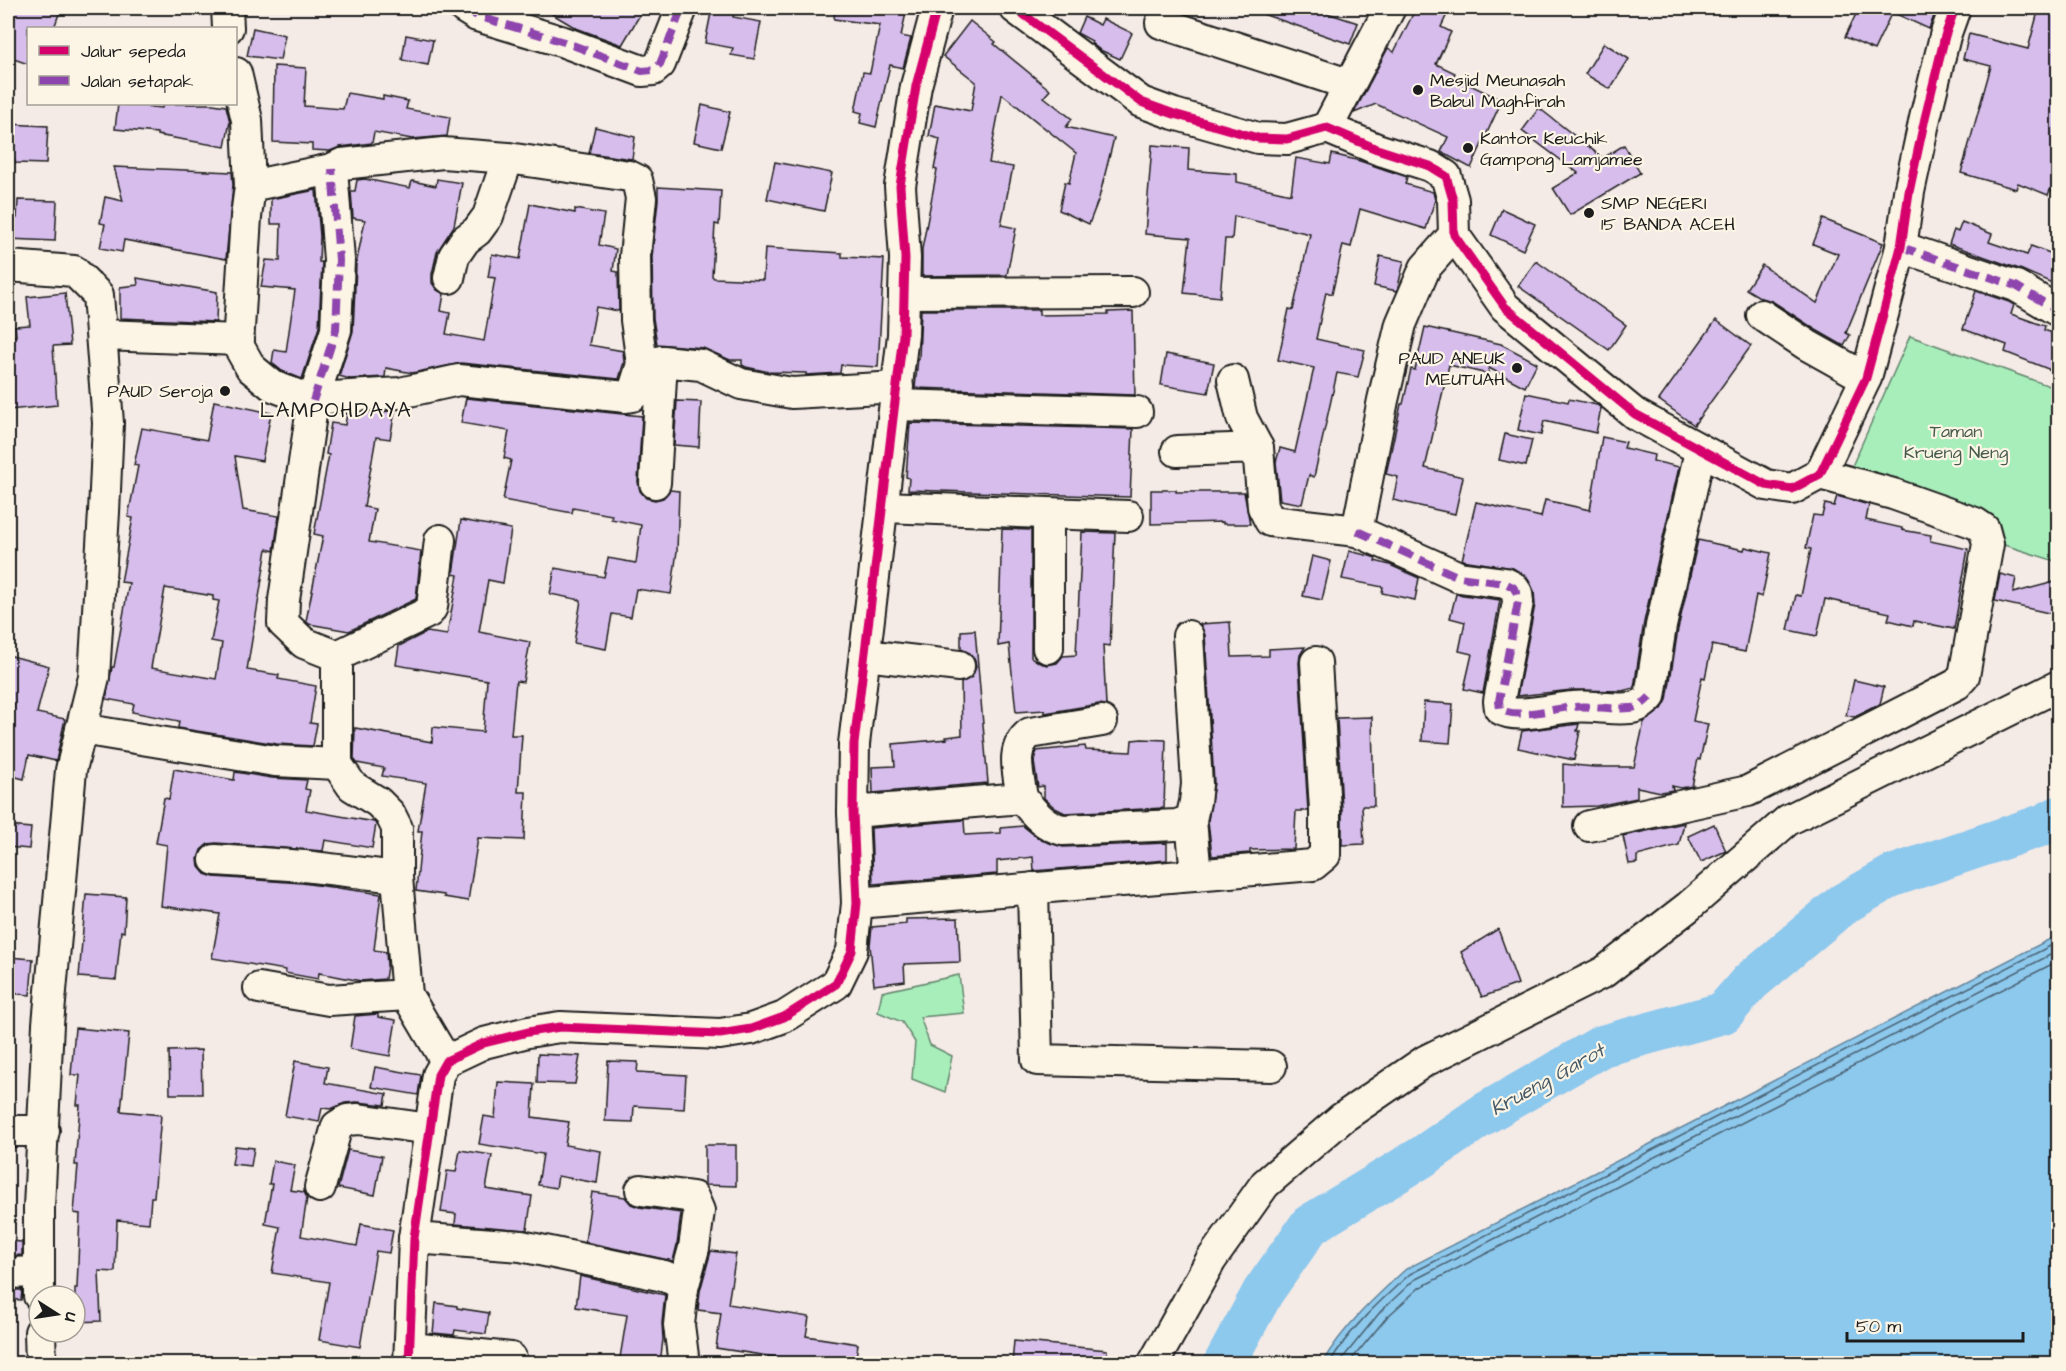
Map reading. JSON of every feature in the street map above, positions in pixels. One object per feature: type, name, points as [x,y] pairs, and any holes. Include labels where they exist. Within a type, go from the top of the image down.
[{"type":"street","points":[[227,8],[228,27]]},
{"type":"street","points":[[464,8],[477,16],[564,42],[642,70],[653,70],[660,64],[682,8]]},
{"type":"street","points":[[511,1358],[409,1355],[414,1238],[438,1075],[446,1060],[484,1043],[560,1027],[720,1034],[751,1029],[784,1017],[836,984],[852,951],[857,903],[853,812],[854,744],[897,396],[905,258],[900,186],[916,86],[936,8]]},
{"type":"street","points":[[1015,8],[1142,102],[1174,114],[1258,138],[1287,139],[1327,128],[1377,149],[1430,166],[1446,176],[1453,200],[1454,235],[1505,307],[1635,414],[1766,486],[1792,489],[1820,474],[1866,378],[1901,247],[1909,192],[1925,118],[1945,36],[1955,8]]},
{"type":"street","points":[[1327,128],[1348,84],[1390,8]]},
{"type":"street","points":[[1161,23],[1348,84]]},
{"type":"street","points":[[237,78],[246,120],[250,186],[238,345],[251,368],[273,386],[313,402],[333,397],[400,393],[459,380],[626,397],[632,396],[652,363]]},
{"type":"street","points":[[250,186],[332,169],[342,164],[443,153],[508,158],[629,176],[637,180],[641,198],[635,256],[636,320],[652,363],[655,483]]},
{"type":"street","points":[[449,278],[454,256],[465,240],[477,231],[488,216],[508,158]]},
{"type":"street","points":[[332,169],[339,260],[336,330],[313,402],[284,600],[283,623],[304,643],[337,656],[429,612],[432,607],[440,540]]},
{"type":"street","points":[[1357,531],[1383,400],[1401,324],[1425,268],[1454,235]]},
{"type":"street","points":[[1901,247],[2016,286],[2058,311]]},
{"type":"street","points":[[8,266],[74,271],[98,295],[108,423],[94,677],[72,770],[68,798],[48,1024],[39,1207],[39,1284],[8,1273]]},
{"type":"street","points":[[904,293],[1133,292]]},
{"type":"street","points":[[1762,315],[1808,345],[1866,378]]},
{"type":"street","points":[[102,336],[239,340]]},
{"type":"street","points":[[652,363],[701,365],[741,384],[792,393],[897,396],[1137,412]]},
{"type":"street","points":[[1233,380],[1242,418],[1258,448],[1263,507],[1270,521],[1357,531],[1459,577],[1513,586],[1518,602],[1498,701],[1500,709],[1506,713],[1546,712],[1574,707],[1631,708],[1643,704],[1650,698],[1661,626],[1700,451]]},
{"type":"street","points":[[1178,451],[1258,448]]},
{"type":"street","points":[[1589,826],[1748,791],[1957,684],[1964,676],[1988,544],[1984,530],[1975,523],[1893,494],[1820,474]]},
{"type":"street","points":[[883,507],[1128,516]]},
{"type":"street","points":[[1048,514],[1048,648]]},
{"type":"street","points":[[1188,636],[1197,784],[1191,820],[1196,875]]},
{"type":"street","points":[[865,655],[958,666]]},
{"type":"street","points":[[337,656],[337,764],[352,786],[378,802],[390,814],[396,828],[397,877],[407,995],[446,1060]]},
{"type":"street","points":[[857,903],[1313,865],[1325,855],[1325,810],[1316,662]]},
{"type":"street","points":[[1153,1364],[1211,1260],[1265,1184],[1342,1118],[1425,1060],[1604,972],[1688,907],[1788,820],[2058,686]]},
{"type":"street","points":[[1102,721],[1030,734],[1021,740],[1017,751],[1022,798],[1038,817],[1050,827],[1063,830],[1177,825],[1191,820]]},
{"type":"street","points":[[81,729],[275,761],[337,764]]},
{"type":"street","points":[[853,812],[1022,798]]},
{"type":"street","points":[[215,860],[304,866],[397,877]]},
{"type":"street","points":[[1033,888],[1037,1060],[1271,1066]]},
{"type":"street","points":[[259,988],[329,1000],[407,995]]},
{"type":"street","points":[[320,1187],[338,1126],[347,1120],[358,1119],[430,1129]]},
{"type":"street","points":[[8,1131],[44,1131]]},
{"type":"street","points":[[641,1190],[693,1197],[699,1211],[694,1248],[683,1288],[679,1324],[688,1363]]},
{"type":"street","points":[[414,1238],[521,1246],[664,1276],[674,1280],[683,1288]]},
{"type":"street","points":[[40,1344],[41,1364]]},
{"type":"green space","name":"Taman Krueng Neng","points":[[1910,336],[2058,389],[2058,562],[1840,493]]},
{"type":"green space","points":[[959,975],[964,1013],[920,1017],[930,1045],[952,1056],[945,1092],[912,1079],[915,1042],[902,1022],[878,1012],[882,992]]},
{"type":"water","points":[[2058,935],[2058,1363],[1322,1363],[1350,1325],[1406,1269]]},
{"type":"building","points":[[8,8],[61,8],[54,27],[27,27],[27,64],[8,57]]},
{"type":"building","points":[[542,8],[644,8],[622,45],[576,28]]},
{"type":"building","points":[[712,8],[734,13],[733,17],[761,22],[754,59],[731,55],[733,48],[705,43]]},
{"type":"building","points":[[835,8],[907,8],[901,36],[911,38],[903,68],[890,65],[876,127],[860,123],[862,113],[855,111],[863,72],[870,73],[880,25],[834,19]]},
{"type":"building","points":[[1254,8],[1323,8],[1321,11],[1358,23],[1350,44],[1254,11]]},
{"type":"building","points":[[1416,8],[1450,8],[1441,27],[1451,32],[1436,64],[1455,73],[1453,77],[1502,100],[1471,168],[1441,152],[1448,137],[1376,104],[1354,113],[1388,48],[1394,52]]},
{"type":"building","points":[[1859,8],[1937,8],[1929,29],[1892,12],[1874,50],[1845,37]]},
{"type":"building","points":[[2039,8],[2058,8],[2058,117],[2054,133],[2058,134],[2058,194],[2050,190],[2048,195],[2018,183],[2016,189],[1961,173],[1991,66],[1963,59],[1969,34],[2028,49]]},
{"type":"building","points":[[1084,17],[1100,25],[1103,19],[1132,33],[1120,59],[1100,50],[1091,43],[1092,41],[1077,33]]},
{"type":"building","points":[[970,21],[1050,90],[1044,97],[1072,119],[1066,127],[1114,138],[1099,198],[1089,224],[1059,210],[1065,182],[1069,183],[1076,153],[1002,94],[989,163],[1013,167],[1001,225],[1016,228],[1007,275],[922,276],[922,249],[937,170],[934,169],[940,139],[929,136],[935,104],[971,111],[976,82],[943,56]]},
{"type":"building","points":[[253,28],[285,35],[280,60],[247,56]]},
{"type":"building","points":[[406,35],[433,40],[428,65],[402,60]]},
{"type":"building","points":[[1604,43],[1629,59],[1610,89],[1585,74]]},
{"type":"building","points":[[274,66],[306,68],[304,106],[343,109],[347,93],[408,101],[406,109],[450,117],[447,136],[412,139],[374,132],[372,143],[340,147],[330,151],[312,150],[312,144],[273,142]]},
{"type":"building","points":[[118,105],[162,108],[163,105],[220,105],[226,106],[230,122],[225,147],[157,135],[157,133],[115,129]]},
{"type":"building","points":[[702,105],[730,112],[721,148],[694,142]]},
{"type":"building","points":[[1539,108],[1603,158],[1624,145],[1640,173],[1570,215],[1553,188],[1578,173],[1522,131]]},
{"type":"building","points":[[8,124],[48,126],[46,164],[15,163],[15,160],[8,160]]},
{"type":"building","points":[[595,127],[635,137],[632,159],[589,153]]},
{"type":"building","points":[[1152,145],[1189,148],[1188,170],[1237,174],[1237,182],[1291,194],[1296,158],[1330,164],[1332,154],[1407,177],[1405,184],[1433,192],[1435,200],[1426,229],[1360,209],[1351,247],[1343,245],[1332,294],[1326,292],[1316,339],[1365,350],[1358,377],[1337,373],[1314,477],[1309,475],[1302,504],[1280,500],[1276,462],[1280,448],[1295,452],[1314,368],[1278,360],[1289,309],[1293,310],[1310,234],[1234,216],[1232,239],[1225,239],[1220,297],[1184,293],[1190,238],[1145,234]]},
{"type":"building","points":[[775,162],[832,173],[824,211],[767,199]]},
{"type":"building","points":[[114,167],[232,172],[233,185],[226,259],[124,240],[122,252],[100,248],[105,224],[100,223],[105,197],[123,201]]},
{"type":"building","points":[[365,179],[410,188],[412,181],[436,186],[437,179],[462,183],[454,226],[437,252],[432,283],[444,294],[441,311],[450,313],[446,334],[484,341],[495,278],[488,277],[492,254],[520,259],[530,204],[575,213],[575,209],[604,214],[599,245],[616,249],[613,271],[618,272],[619,311],[596,307],[589,345],[623,351],[624,362],[619,379],[461,363],[412,373],[386,368],[385,377],[350,379],[339,376],[353,331],[356,265],[365,220],[353,218],[351,191],[355,191],[357,180]]},
{"type":"building","points":[[658,187],[721,191],[719,225],[715,224],[712,276],[714,278],[763,280],[765,248],[842,253],[842,257],[884,259],[878,367],[841,365],[840,373],[806,375],[806,373],[769,372],[746,367],[742,365],[742,360],[730,360],[703,348],[657,344],[653,318],[652,257]]},
{"type":"building","points":[[316,190],[320,236],[319,262],[322,262],[319,327],[302,379],[282,371],[272,363],[274,350],[286,352],[295,290],[261,287],[266,260],[280,261],[281,224],[271,224],[271,199]]},
{"type":"building","points":[[18,200],[57,201],[55,241],[8,239],[8,217],[17,218]]},
{"type":"building","points":[[1502,209],[1535,224],[1523,250],[1491,235]]},
{"type":"building","points":[[1823,219],[1883,243],[1846,333],[1850,335],[1844,346],[1772,301],[1761,298],[1746,289],[1762,265],[1817,303],[1838,254],[1813,244]]},
{"type":"building","points":[[1962,222],[1992,234],[1989,242],[2027,255],[2031,246],[2058,256],[2058,266],[2052,283],[1949,244],[1954,230],[1958,232]]},
{"type":"building","points":[[1380,256],[1404,261],[1397,291],[1374,286]]},
{"type":"building","points":[[1536,261],[1626,325],[1609,350],[1518,286]]},
{"type":"building","points":[[137,278],[217,292],[216,322],[120,318],[120,287],[138,285]]},
{"type":"building","points":[[1976,291],[2009,302],[2014,305],[2011,314],[2045,326],[2044,330],[2058,335],[2058,373],[2005,352],[2007,345],[1963,329]]},
{"type":"building","points":[[65,293],[70,345],[53,346],[57,405],[9,410],[8,336],[16,336],[15,326],[30,325],[27,297]]},
{"type":"building","points":[[921,310],[1039,310],[1039,315],[1108,314],[1108,312],[1133,311],[1135,395],[915,388]]},
{"type":"building","points":[[1716,320],[1751,346],[1694,425],[1659,400]]},
{"type":"building","points":[[1425,327],[1501,344],[1537,363],[1525,387],[1489,368],[1488,374],[1449,365],[1425,468],[1463,477],[1455,514],[1393,500],[1398,477],[1386,474],[1401,404],[1403,404],[1411,369],[1415,370]]},
{"type":"building","points":[[1166,354],[1214,363],[1208,393],[1161,385]]},
{"type":"building","points":[[1526,393],[1568,402],[1569,399],[1597,405],[1601,408],[1596,433],[1544,421],[1541,435],[1518,430]]},
{"type":"building","points":[[466,398],[642,416],[638,482],[640,491],[646,498],[655,500],[663,498],[670,490],[679,491],[677,551],[671,594],[636,589],[631,617],[612,614],[606,649],[574,643],[581,600],[550,594],[555,568],[604,577],[608,558],[636,563],[641,525],[611,519],[612,515],[573,508],[572,513],[503,500],[511,460],[504,458],[509,431],[461,423]]},
{"type":"building","points":[[214,401],[271,413],[262,461],[235,456],[243,510],[279,516],[274,551],[267,549],[247,670],[279,675],[278,679],[316,686],[310,723],[317,724],[313,746],[277,744],[178,728],[179,721],[132,712],[134,704],[106,699],[129,583],[121,582],[133,518],[128,517],[138,466],[134,465],[142,428],[207,440]],"holes":[[[165,588],[213,596],[213,600],[219,601],[211,641],[222,643],[216,679],[151,668]]]},
{"type":"building","points":[[677,401],[701,402],[699,447],[674,445]]},
{"type":"building","points":[[395,411],[390,439],[376,437],[364,507],[375,509],[369,542],[421,551],[416,599],[349,631],[309,624],[306,621],[323,536],[314,534],[329,455],[326,454],[331,423],[345,425],[347,413]]},
{"type":"building","points":[[910,423],[1133,429],[1130,497],[908,490],[909,478],[906,477]]},
{"type":"building","points":[[1505,434],[1532,440],[1526,466],[1499,460]]},
{"type":"building","points":[[1602,437],[1626,442],[1624,448],[1654,455],[1653,461],[1679,467],[1644,622],[1634,688],[1622,691],[1572,690],[1517,696],[1535,605],[1534,591],[1527,577],[1513,568],[1462,560],[1476,502],[1541,517],[1545,500],[1590,510]]},
{"type":"building","points":[[1151,490],[1244,492],[1250,524],[1223,524],[1223,522],[1151,524]]},
{"type":"building","points":[[1837,496],[1869,505],[1866,520],[1931,535],[1930,541],[1968,549],[1954,629],[1914,621],[1913,626],[1888,620],[1890,613],[1825,599],[1817,636],[1788,630],[1796,595],[1801,596],[1811,549],[1806,548],[1813,515],[1822,516],[1825,504],[1834,506]]},
{"type":"building","points":[[461,520],[511,529],[503,583],[488,580],[479,632],[530,642],[523,682],[516,681],[511,735],[522,735],[518,792],[526,792],[524,840],[478,838],[468,901],[416,891],[422,831],[418,831],[426,783],[382,776],[384,768],[357,763],[354,759],[355,728],[432,742],[433,727],[483,732],[487,680],[396,665],[399,646],[427,632],[447,635],[458,575],[453,574]]},
{"type":"building","points":[[1002,529],[1031,530],[1031,657],[1047,665],[1057,663],[1063,656],[1076,655],[1082,532],[1115,533],[1110,646],[1103,645],[1106,705],[1099,704],[1045,713],[1045,710],[1016,712],[1009,644],[998,646]]},
{"type":"building","points":[[1698,540],[1771,553],[1762,597],[1756,595],[1745,652],[1712,645],[1705,678],[1702,677],[1693,721],[1708,724],[1692,786],[1681,788],[1672,786],[1673,790],[1661,792],[1637,787],[1637,798],[1597,806],[1563,807],[1563,764],[1634,767],[1644,722],[1662,709],[1667,700],[1678,629]]},
{"type":"building","points":[[1349,551],[1376,558],[1375,561],[1419,578],[1415,600],[1382,593],[1383,587],[1342,579]]},
{"type":"building","points":[[1312,556],[1331,561],[1322,600],[1303,596]]},
{"type":"building","points":[[2000,574],[2016,578],[2013,593],[2058,581],[2058,615],[1995,601]]},
{"type":"building","points":[[1456,594],[1500,600],[1483,693],[1464,689],[1472,654],[1459,651],[1465,622],[1450,618]]},
{"type":"building","points":[[1230,622],[1232,657],[1269,656],[1269,649],[1305,647],[1300,655],[1299,663],[1308,811],[1296,811],[1294,849],[1250,850],[1250,853],[1212,856],[1208,821],[1214,783],[1205,635],[1200,624]]},
{"type":"building","points":[[975,630],[988,783],[873,793],[872,767],[895,766],[893,744],[947,739],[946,737],[962,735],[961,683],[972,677],[976,667],[975,660],[970,653],[961,649],[961,631]]},
{"type":"building","points":[[8,655],[49,666],[37,713],[65,719],[56,761],[29,755],[24,779],[8,775],[8,737],[14,704],[8,703]]},
{"type":"building","points":[[1854,680],[1884,687],[1880,704],[1854,717],[1846,715]]},
{"type":"building","points":[[1424,702],[1453,704],[1450,743],[1422,741]]},
{"type":"building","points":[[1372,717],[1374,806],[1362,806],[1364,844],[1342,845],[1337,718]]},
{"type":"building","points":[[1579,724],[1577,731],[1580,731],[1574,760],[1518,748],[1522,731]]},
{"type":"building","points":[[1132,740],[1166,740],[1164,808],[1065,813],[1044,798],[1044,786],[1038,787],[1034,762],[1036,751],[1085,746],[1086,750],[1131,752]]},
{"type":"building","points":[[174,769],[234,780],[235,772],[272,778],[307,780],[305,789],[310,790],[306,810],[374,822],[376,824],[372,848],[325,840],[323,851],[216,843],[208,844],[201,850],[198,859],[199,867],[205,874],[214,877],[302,883],[381,894],[374,950],[386,952],[385,979],[361,981],[319,973],[318,979],[285,973],[286,970],[212,958],[220,914],[161,906],[167,845],[156,843],[164,798],[169,799]]},
{"type":"building","points":[[964,820],[965,835],[1001,833],[1001,828],[1023,826],[1041,840],[1063,847],[1167,843],[1167,860],[1034,871],[1033,857],[997,861],[997,874],[873,884],[871,828]]},
{"type":"building","points":[[1684,823],[1679,845],[1637,856],[1637,863],[1629,864],[1623,836]]},
{"type":"building","points":[[1714,824],[1726,851],[1701,862],[1688,836]]},
{"type":"building","points":[[8,826],[31,828],[29,849],[8,847]]},
{"type":"building","points":[[86,894],[126,897],[124,932],[121,931],[116,980],[79,977]]},
{"type":"building","points":[[958,918],[960,962],[904,964],[905,981],[874,985],[870,945],[872,927],[906,924],[906,919]]},
{"type":"building","points":[[1498,929],[1518,984],[1482,997],[1461,952]]},
{"type":"building","points":[[8,957],[33,959],[30,995],[8,993]]},
{"type":"building","points":[[378,1014],[378,1017],[396,1020],[390,1056],[350,1049],[355,1016]]},
{"type":"building","points":[[75,1028],[129,1033],[121,1111],[161,1115],[154,1197],[151,1197],[149,1223],[117,1220],[115,1272],[99,1271],[101,1321],[87,1322],[87,1284],[77,1284],[80,1214],[74,1213],[78,1165],[75,1165],[80,1075],[71,1075]]},
{"type":"building","points":[[201,1050],[202,1094],[170,1094],[169,1051]]},
{"type":"building","points":[[538,1054],[580,1056],[575,1084],[537,1083]]},
{"type":"building","points":[[295,1061],[328,1067],[325,1083],[387,1094],[385,1105],[357,1102],[345,1103],[331,1109],[322,1108],[319,1122],[285,1116]]},
{"type":"building","points":[[608,1061],[638,1062],[637,1072],[686,1075],[684,1109],[634,1106],[633,1122],[605,1121]]},
{"type":"building","points":[[375,1067],[421,1075],[418,1095],[371,1087]]},
{"type":"building","points":[[498,1082],[534,1084],[532,1117],[569,1122],[565,1145],[601,1151],[597,1183],[558,1176],[556,1188],[538,1185],[543,1154],[479,1144],[484,1116],[495,1118]]},
{"type":"building","points":[[705,1145],[736,1145],[736,1186],[705,1185]]},
{"type":"building","points":[[235,1146],[254,1148],[251,1166],[232,1164]]},
{"type":"building","points":[[348,1150],[382,1156],[375,1195],[338,1188]]},
{"type":"building","points":[[460,1150],[492,1155],[486,1189],[532,1196],[527,1230],[455,1224],[456,1214],[441,1212],[447,1171],[456,1172]]},
{"type":"building","points":[[273,1161],[295,1165],[290,1190],[304,1192],[307,1198],[301,1236],[357,1246],[361,1224],[393,1230],[389,1253],[376,1251],[360,1347],[319,1340],[329,1282],[272,1273],[280,1227],[265,1224],[272,1184],[269,1184]]},
{"type":"building","points":[[592,1192],[625,1197],[631,1204],[639,1207],[681,1213],[673,1261],[585,1242]]},
{"type":"building","points":[[8,1241],[22,1242],[22,1255],[8,1256]]},
{"type":"building","points":[[711,1251],[736,1254],[728,1304],[809,1317],[806,1336],[858,1344],[855,1364],[821,1364],[716,1348],[721,1313],[698,1310],[700,1291]]},
{"type":"building","points":[[580,1276],[665,1295],[660,1364],[619,1364],[627,1315],[576,1307]]},
{"type":"building","points":[[8,1290],[22,1290],[21,1300],[8,1299]]},
{"type":"building","points":[[436,1303],[489,1313],[486,1334],[455,1330],[454,1335],[433,1333]]},
{"type":"building","points":[[1014,1341],[1107,1350],[1107,1364],[1012,1364]]},
{"type":"waterway","name":"Krueng Garot","points":[[1224,1364],[1263,1292],[1310,1225],[1422,1157],[1484,1114],[1602,1046],[1723,1013],[1750,982],[1843,904],[1892,876],[2043,825],[2058,817]]},
{"type":"marked path","points":[[464,8],[477,16],[564,42],[642,71],[653,70],[660,64],[682,8]]},
{"type":"marked path","points":[[313,401],[336,330],[339,260],[332,169]]},
{"type":"marked path","points":[[1901,247],[2016,286],[2058,311]]},
{"type":"marked path","points":[[1357,531],[1459,577],[1505,583],[1513,587],[1517,593],[1518,602],[1499,701],[1500,709],[1507,712],[1536,713],[1580,707],[1633,708],[1641,705],[1650,697]]},
{"type":"cycle path","points":[[409,1364],[414,1238],[438,1075],[446,1061],[484,1043],[560,1027],[720,1034],[751,1029],[784,1017],[836,984],[852,951],[857,903],[853,812],[854,744],[903,335],[905,258],[900,186],[916,86],[937,8]]},
{"type":"cycle path","points":[[1015,8],[1141,102],[1258,138],[1287,139],[1327,128],[1377,149],[1430,166],[1446,176],[1453,200],[1454,235],[1505,307],[1635,414],[1766,485],[1792,489],[1820,474],[1866,378],[1901,247],[1909,192],[1925,118],[1945,36],[1955,8]]},
{"type":"place","name":"Mesjid Meunasah Babul Maghfirah","points":[[1418,90]]},
{"type":"place","name":"Kantor Keuchik Gampong Lamjamee","points":[[1468,148]]},
{"type":"place","name":"SMP NEGERI 15 BANDA ACEH","points":[[1589,213]]},
{"type":"place","name":"PAUD ANEUK MEUTUAH","points":[[1517,368]]},
{"type":"place","name":"PAUD Seroja","points":[[225,391]]},
{"type":"district","name":"LAMPOHDAYA","points":[[336,410]]}]
